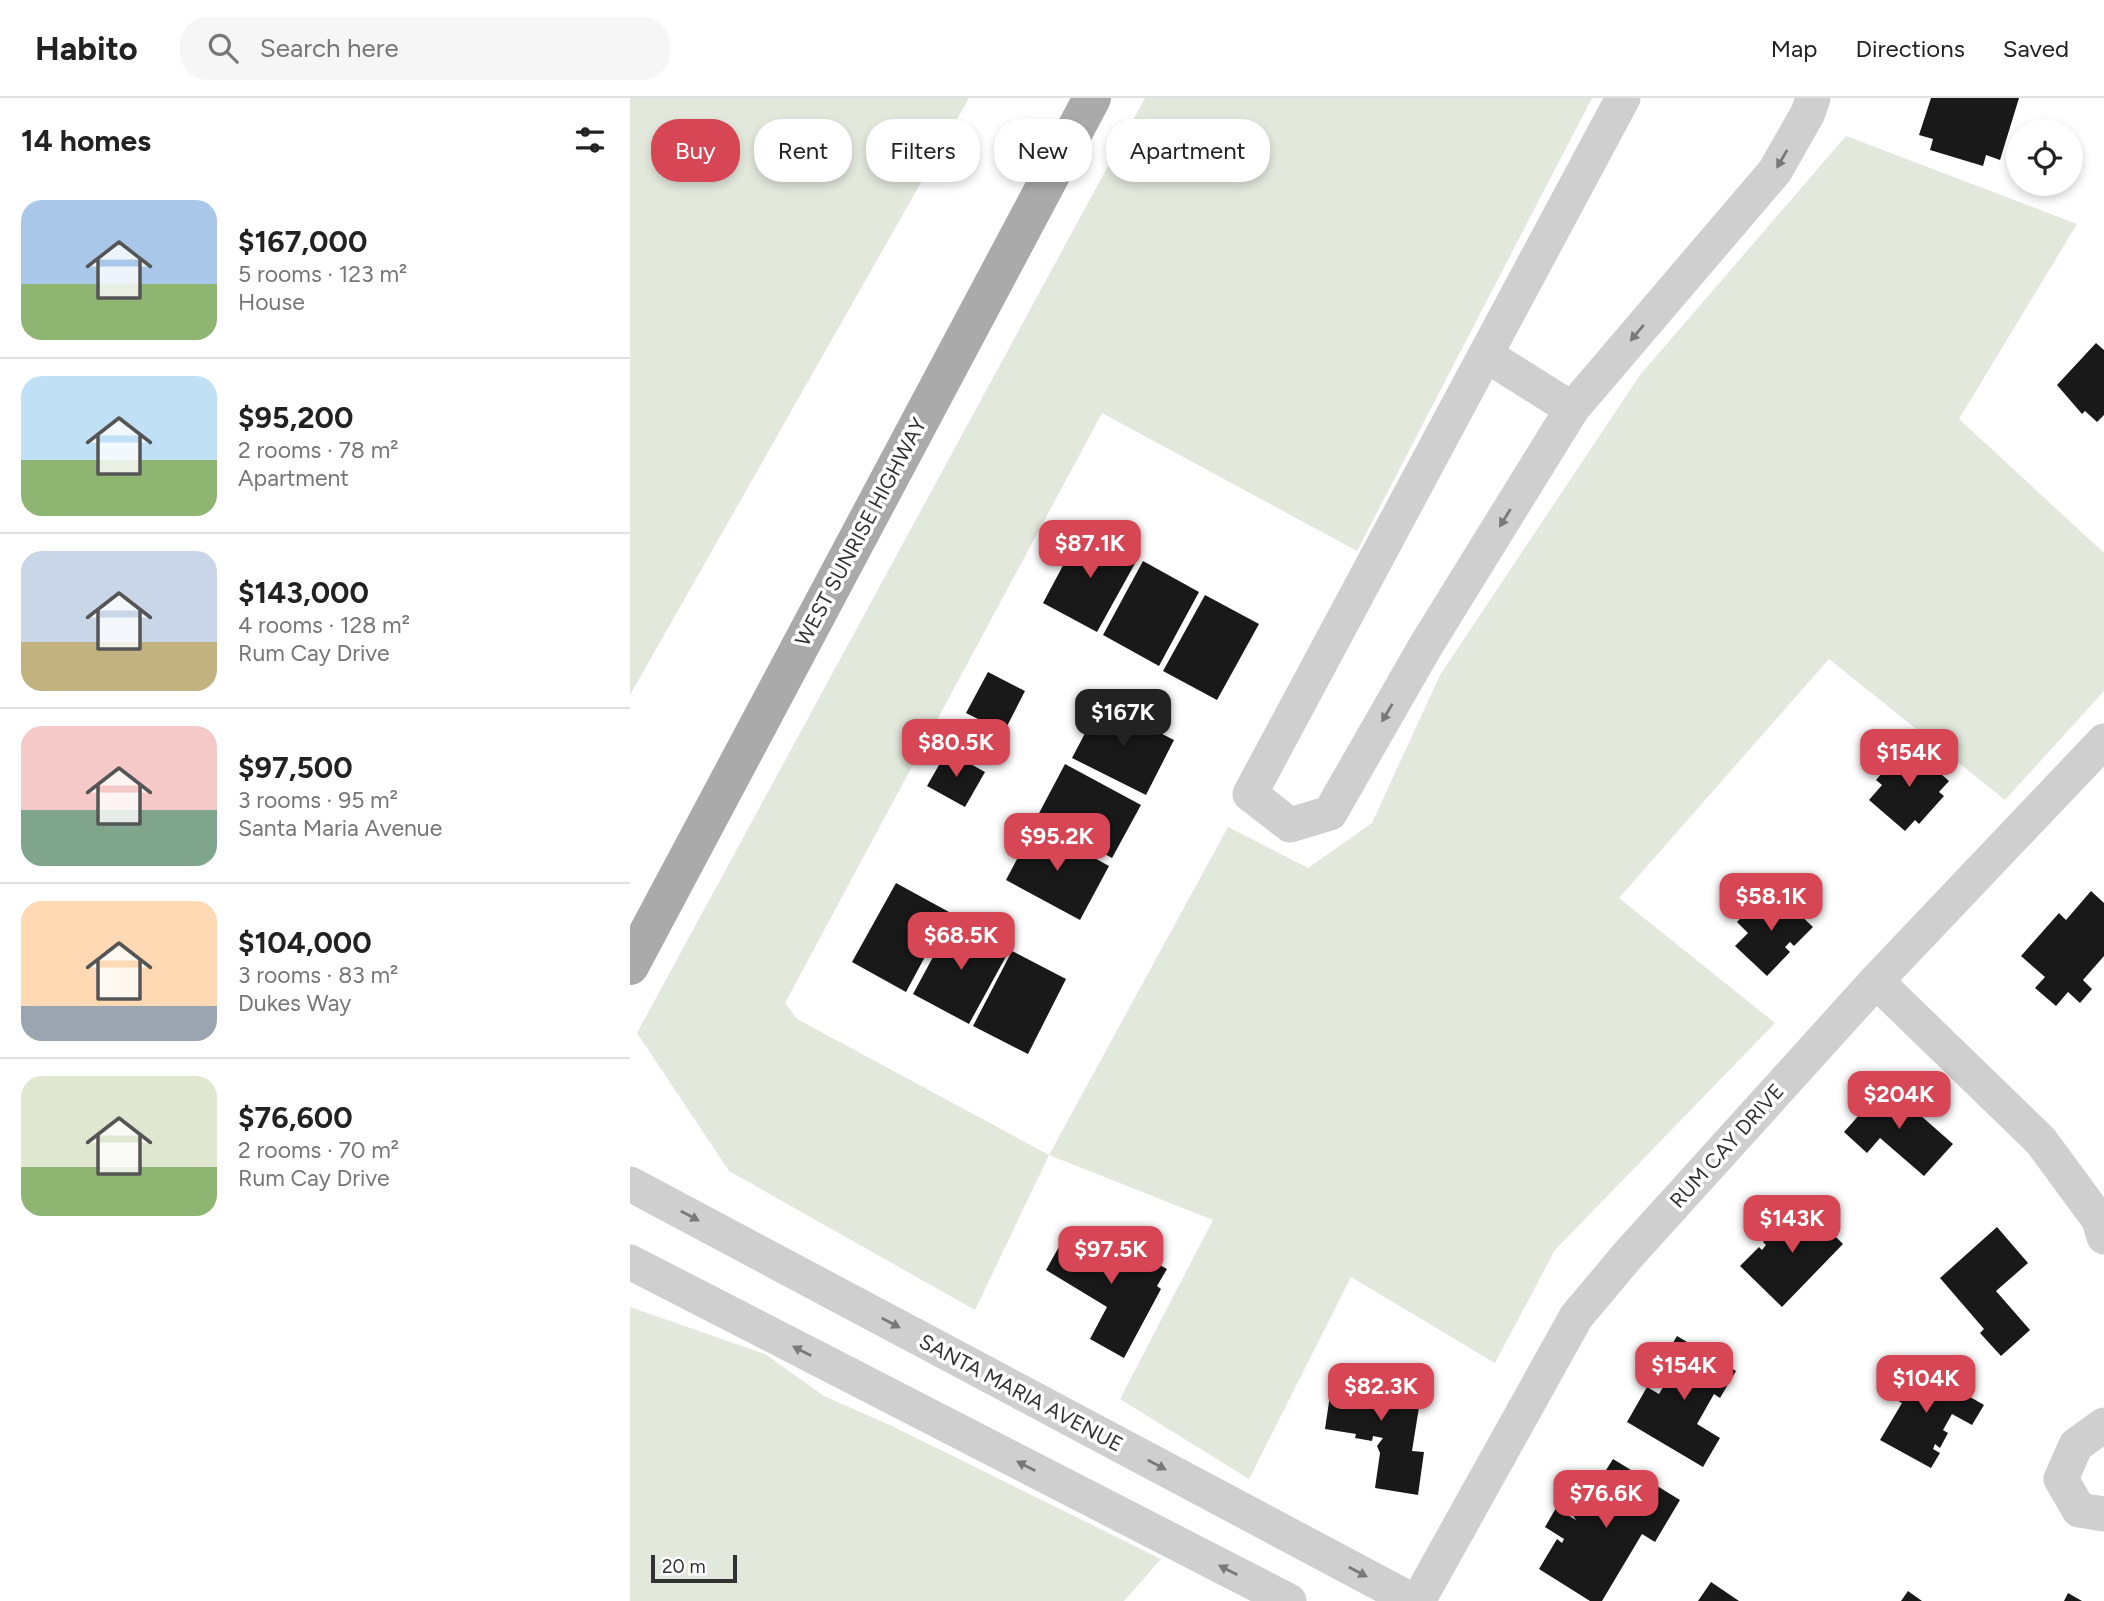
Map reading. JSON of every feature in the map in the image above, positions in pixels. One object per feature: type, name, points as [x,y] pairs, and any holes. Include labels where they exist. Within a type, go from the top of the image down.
[{"type":"main road","name":"WEST SUNRISE HIGHWAY","points":[[630,966],[1092,98]]},
{"type":"street","points":[[1623,98],[1250,794],[1290,825],[1330,813],[1425,647],[1572,409],[1775,171],[1808,113],[1813,98]]},
{"type":"street","points":[[1486,355],[1572,409]]},
{"type":"street","name":"RUM CAY DRIVE","points":[[1418,1601],[1576,1317],[1628,1255],[1876,981],[2104,741]]},
{"type":"street","points":[[1876,981],[2041,1141],[2099,1220],[2104,1237]]},
{"type":"street","name":"SANTA MARIA AVENUE","points":[[630,1184],[1413,1601]]},
{"type":"street","points":[[630,1262],[1289,1601]]},
{"type":"street","points":[[2104,1425],[2076,1445],[2061,1479],[2079,1510],[2104,1514]]},
{"type":"shaded area","points":[[630,98],[969,98],[957,119],[866,119],[866,182],[921,182],[630,695]]},
{"type":"shaded area","points":[[1145,98],[1592,98],[1357,551],[1102,413],[785,1003],[797,1019],[1049,1155],[975,1310],[729,1171],[637,1033],[1106,170],[1106,182],[1270,182],[1270,119],[1134,119]]},
{"type":"shaded area","points":[[1846,136],[2077,224],[1959,419],[2104,553],[2104,691],[2005,800],[1829,659],[1619,898],[1775,1023],[1555,1250],[1495,1363],[1351,1277],[1249,1479],[1120,1399],[1213,1220],[1049,1155],[1228,827],[1308,868],[1372,823],[1440,675],[1640,375]]},
{"type":"shaded area","points":[[630,1307],[765,1354],[824,1396],[892,1426],[1161,1559],[1124,1601],[630,1601]]},
{"type":"building","points":[[1931,98],[2019,98],[2013,119],[2006,119],[2006,140],[2000,160],[1986,155],[1983,166],[1930,150],[1933,139],[1919,135]]},
{"type":"building","points":[[2096,343],[2104,350],[2104,415],[2097,422],[2085,411],[2082,414],[2057,385]]},
{"type":"building","points":[[1083,528],[1138,558],[1097,632],[1043,603]]},
{"type":"building","points":[[1143,561],[1199,592],[1159,666],[1103,635]]},
{"type":"building","points":[[1205,595],[1259,624],[1217,700],[1163,671]]},
{"type":"building","points":[[988,672],[1025,691],[1004,732],[966,713]]},
{"type":"building","points":[[1101,703],[1174,740],[1146,795],[1072,758]]},
{"type":"building","points":[[1907,744],[1949,781],[1939,792],[1944,796],[1919,824],[1915,820],[1905,831],[1869,800],[1882,785],[1876,780]]},
{"type":"building","points":[[947,751],[985,772],[965,807],[927,786]]},
{"type":"building","points":[[1065,764],[1141,805],[1112,858],[1037,817]]},
{"type":"building","points":[[1035,825],[1109,866],[1080,920],[1006,880]]},
{"type":"building","points":[[896,883],[949,912],[906,992],[852,962]]},
{"type":"building","points":[[2091,891],[2104,903],[2104,956],[2083,980],[2092,989],[2080,1003],[2068,992],[2056,1006],[2035,988],[2045,977],[2021,956],[2059,913],[2066,920]]},
{"type":"building","points":[[1777,893],[1813,927],[1794,946],[1790,942],[1785,947],[1790,952],[1767,976],[1735,946],[1748,933],[1737,922],[1755,903],[1761,909]]},
{"type":"building","points":[[953,920],[1009,951],[969,1024],[913,994]]},
{"type":"building","points":[[1012,951],[1066,979],[1028,1054],[973,1026]]},
{"type":"building","points":[[1886,1085],[1953,1144],[1924,1176],[1880,1138],[1867,1153],[1844,1132]]},
{"type":"building","points":[[1801,1202],[1843,1244],[1782,1307],[1740,1266],[1759,1247],[1762,1250],[1766,1245],[1763,1242]]},
{"type":"building","points":[[1997,1227],[2028,1263],[1996,1291],[2030,1330],[2001,1356],[1980,1333],[1984,1329],[1940,1278]]},
{"type":"building","points":[[1096,1230],[1167,1269],[1157,1286],[1161,1289],[1124,1358],[1090,1339],[1107,1307],[1046,1270],[1065,1236],[1086,1247]]},
{"type":"building","points":[[1677,1336],[1736,1371],[1720,1398],[1714,1394],[1697,1424],[1720,1438],[1703,1467],[1627,1422],[1647,1387],[1659,1394],[1673,1370],[1661,1363]]},
{"type":"building","points":[[1911,1363],[1984,1405],[1972,1425],[1952,1414],[1943,1430],[1948,1433],[1940,1448],[1935,1444],[1933,1449],[1940,1453],[1931,1468],[1880,1440],[1902,1403],[1891,1397]]},
{"type":"building","points":[[1334,1368],[1423,1382],[1412,1451],[1424,1452],[1418,1495],[1375,1488],[1380,1453],[1377,1446],[1383,1438],[1373,1436],[1372,1441],[1355,1438],[1356,1434],[1325,1429]]},
{"type":"building","points":[[1613,1459],[1680,1500],[1655,1542],[1642,1534],[1602,1601],[1590,1601],[1539,1569],[1557,1539],[1562,1543],[1564,1539],[1545,1527],[1556,1508],[1576,1520],[1572,1514],[1593,1480],[1598,1483]]},
{"type":"building","points":[[1711,1582],[1739,1601],[1698,1601]]},
{"type":"building","points":[[1908,1591],[1922,1601],[1901,1601]]},
{"type":"building","points":[[2068,1593],[2082,1601],[2064,1601]]}]
